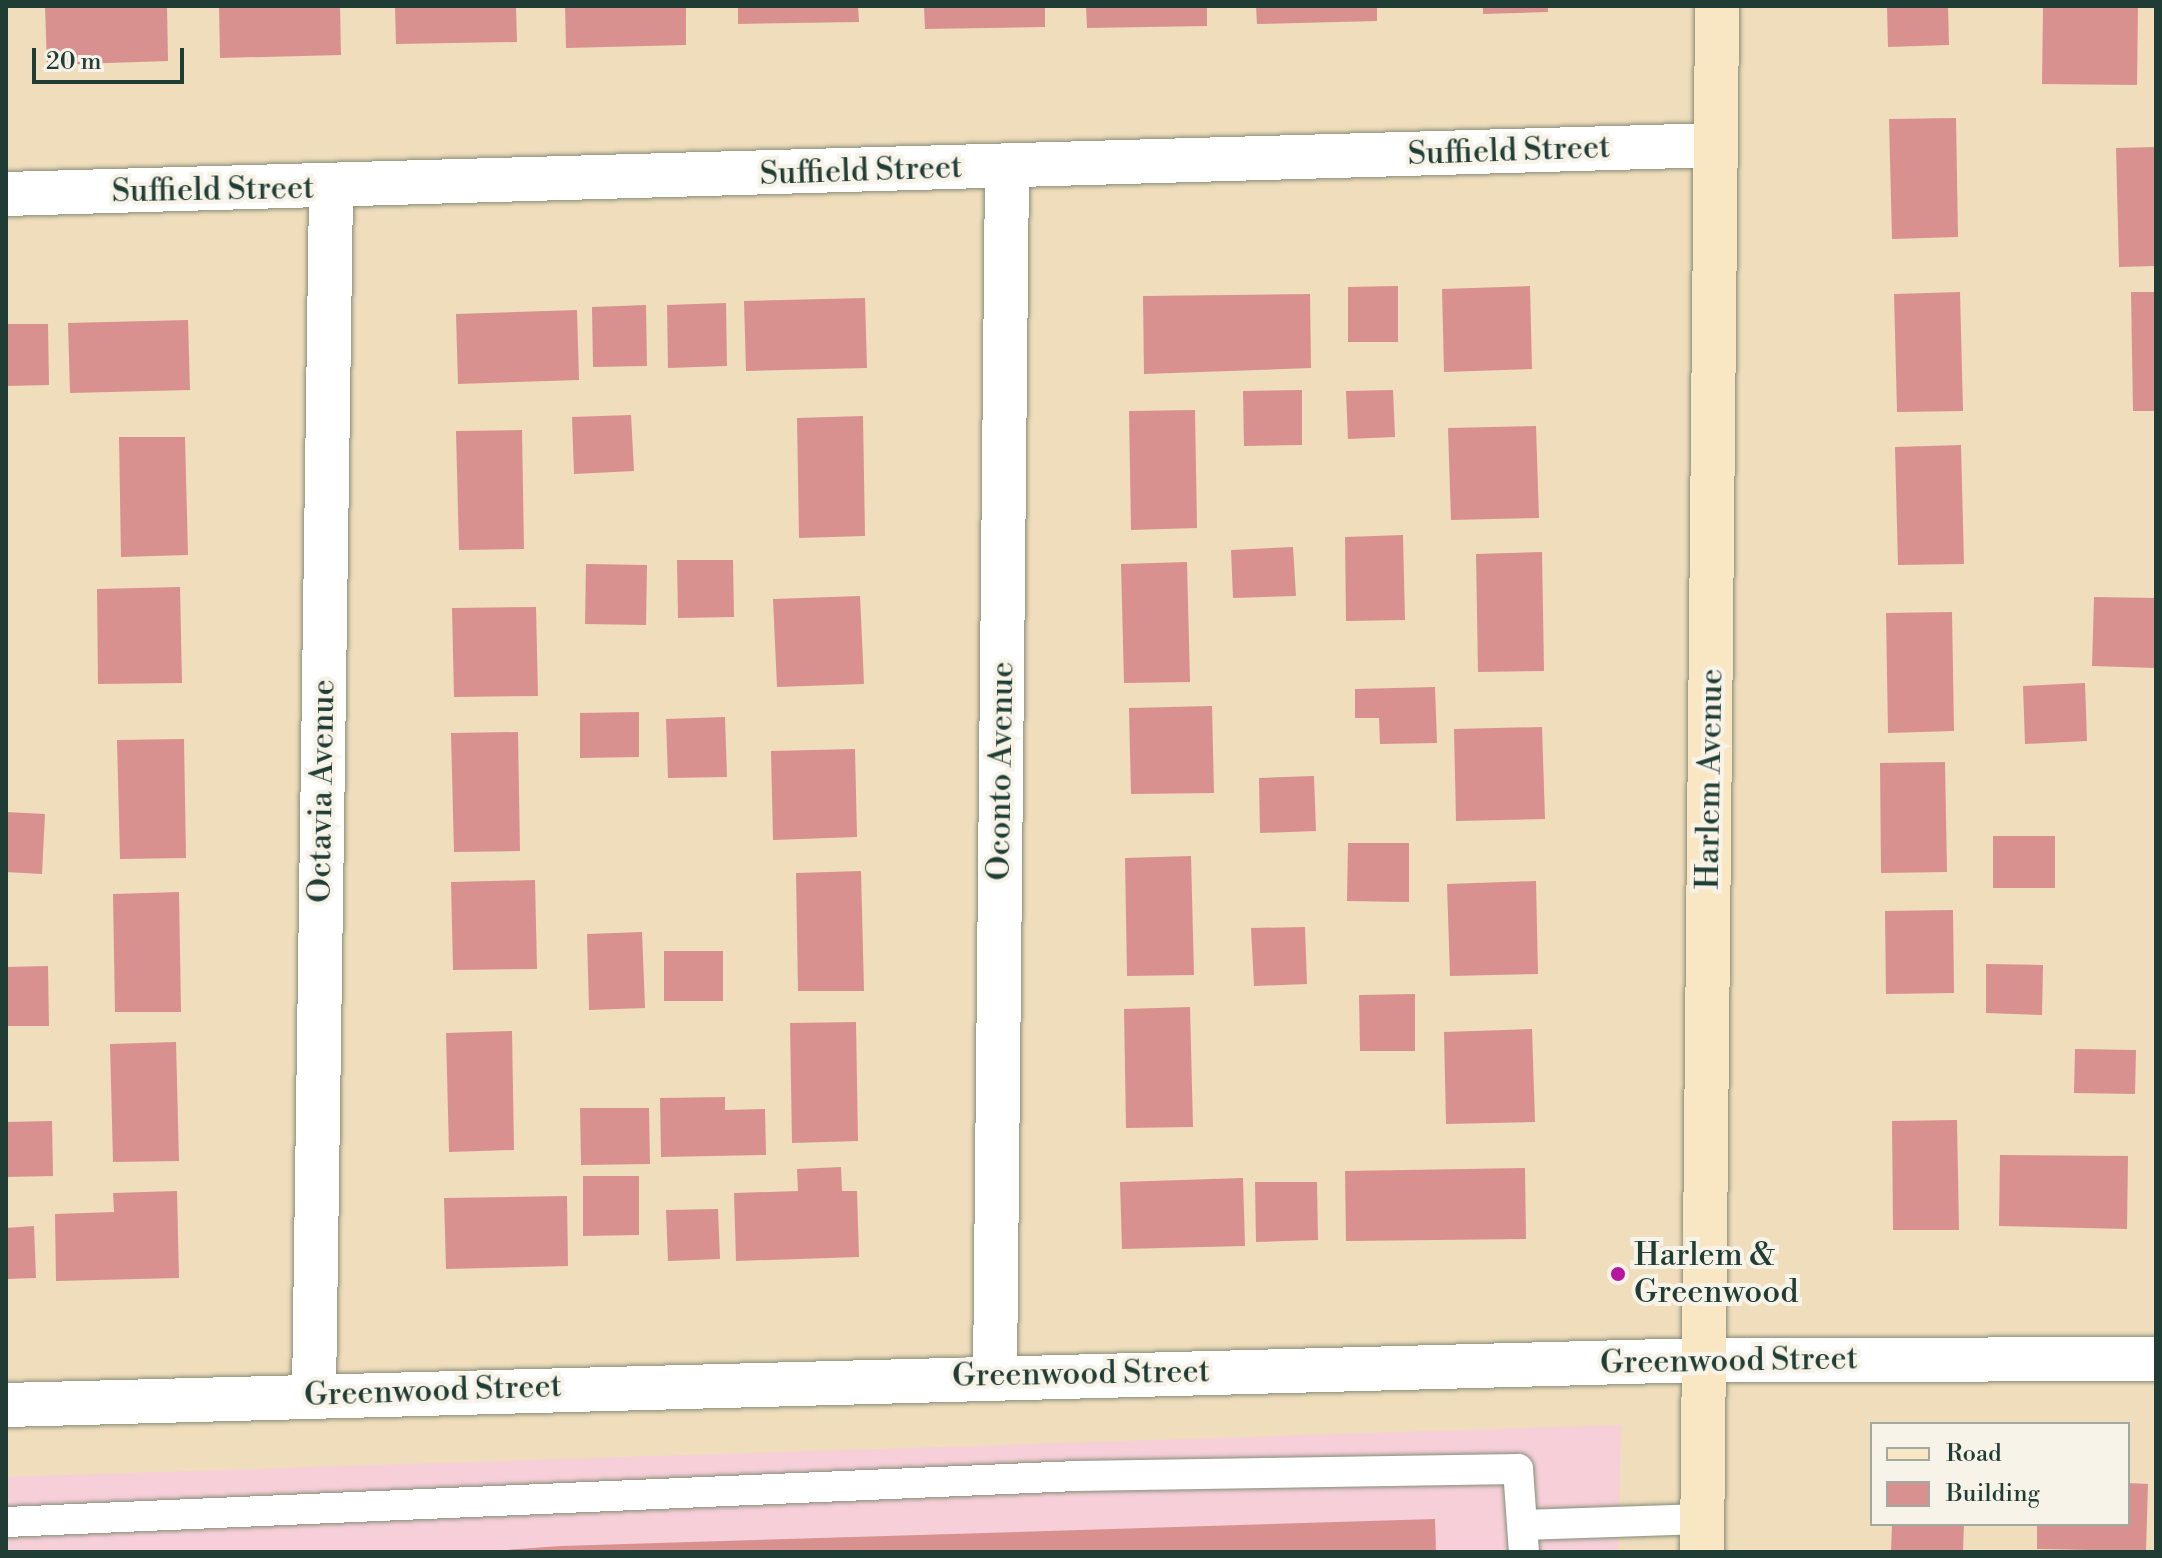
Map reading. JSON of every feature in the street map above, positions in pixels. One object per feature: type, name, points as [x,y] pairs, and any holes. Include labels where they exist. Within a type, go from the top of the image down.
[{"type":"main road","name":"Harlem Avenue","points":[[1703,1536],[1717,6]]},
{"type":"street","name":"Suffield Street","points":[[6,194],[331,188],[1716,145]]},
{"type":"street","name":"Oconto Avenue","points":[[995,1376],[1007,166]]},
{"type":"street","name":"Octavia Avenue","points":[[314,1394],[331,188]]},
{"type":"street","name":"Greenwood Street","points":[[6,1405],[314,1394],[1704,1360],[2156,1359]]},
{"type":"lane","points":[[6,1522],[1075,1476],[1518,1469],[1524,1538],[1703,1536]]},
{"type":"shaded area","points":[[1621,1425],[1618,1552],[6,1552],[6,1477]]},
{"type":"building","points":[[45,6],[167,6],[168,61],[47,65]]},
{"type":"building","points":[[219,6],[340,6],[341,55],[220,58]]},
{"type":"building","points":[[395,6],[516,6],[517,42],[396,44]]},
{"type":"building","points":[[565,6],[686,6],[686,45],[566,48]]},
{"type":"building","points":[[738,6],[858,6],[859,22],[738,24]]},
{"type":"building","points":[[924,6],[1045,6],[1045,27],[925,29]]},
{"type":"building","points":[[1086,6],[1207,6],[1207,26],[1087,28]]},
{"type":"building","points":[[1256,6],[1377,6],[1377,21],[1257,24]]},
{"type":"building","points":[[1483,6],[1548,6],[1548,12],[1483,14]]},
{"type":"building","points":[[1887,6],[1948,6],[1949,45],[1888,47]]},
{"type":"building","points":[[2043,6],[2138,6],[2137,85],[2042,84]]},
{"type":"building","points":[[1956,118],[1958,237],[1892,239],[1889,119]]},
{"type":"building","points":[[2156,147],[2156,266],[2119,267],[2116,148]]},
{"type":"building","points":[[1398,286],[1398,342],[1348,342],[1348,287]]},
{"type":"building","points":[[1530,286],[1532,369],[1444,372],[1442,289]]},
{"type":"building","points":[[1960,292],[1963,411],[1897,412],[1894,294]]},
{"type":"building","points":[[2131,292],[2156,292],[2156,411],[2133,411]]},
{"type":"building","points":[[1310,294],[1311,368],[1144,374],[1143,296]]},
{"type":"building","points":[[865,298],[867,368],[746,371],[744,301]]},
{"type":"building","points":[[726,303],[727,366],[668,368],[667,305]]},
{"type":"building","points":[[646,305],[647,366],[593,367],[592,307]]},
{"type":"building","points":[[577,310],[579,380],[458,384],[456,314]]},
{"type":"building","points":[[188,320],[190,390],[70,393],[68,323]]},
{"type":"building","points":[[6,324],[48,324],[49,385],[6,386]]},
{"type":"building","points":[[1302,390],[1302,445],[1244,446],[1243,391]]},
{"type":"building","points":[[1393,390],[1395,437],[1348,439],[1346,391]]},
{"type":"building","points":[[1195,410],[1197,528],[1131,530],[1129,411]]},
{"type":"building","points":[[631,415],[634,471],[574,474],[572,417]]},
{"type":"building","points":[[863,416],[865,536],[799,538],[797,418]]},
{"type":"building","points":[[1536,426],[1539,518],[1451,520],[1448,428]]},
{"type":"building","points":[[522,430],[524,549],[459,550],[456,431]]},
{"type":"building","points":[[119,437],[185,437],[188,555],[121,557]]},
{"type":"building","points":[[1961,445],[1964,564],[1898,565],[1895,447]]},
{"type":"building","points":[[1403,535],[1405,620],[1346,621],[1345,537]]},
{"type":"building","points":[[1293,547],[1296,596],[1233,598],[1231,550]]},
{"type":"building","points":[[1542,552],[1544,671],[1478,672],[1476,554]]},
{"type":"building","points":[[677,560],[733,560],[734,617],[678,618]]},
{"type":"building","points":[[1187,562],[1190,682],[1124,683],[1121,564]]},
{"type":"building","points":[[586,564],[647,565],[646,625],[585,624]]},
{"type":"building","points":[[180,587],[182,683],[98,684],[97,589]]},
{"type":"building","points":[[860,596],[864,684],[777,687],[773,599]]},
{"type":"building","points":[[2094,597],[2156,598],[2156,668],[2092,666]]},
{"type":"building","points":[[536,607],[538,696],[454,697],[452,608]]},
{"type":"building","points":[[1952,612],[1954,731],[1888,733],[1886,613]]},
{"type":"building","points":[[2085,683],[2087,741],[2025,744],[2023,686]]},
{"type":"building","points":[[1435,687],[1437,743],[1380,744],[1379,718],[1355,718],[1355,689]]},
{"type":"building","points":[[1212,706],[1214,793],[1131,794],[1129,708]]},
{"type":"building","points":[[639,712],[639,757],[580,758],[580,713]]},
{"type":"building","points":[[725,717],[727,777],[668,778],[666,719]]},
{"type":"building","points":[[1542,727],[1545,819],[1456,821],[1454,729]]},
{"type":"building","points":[[518,732],[520,851],[454,852],[451,733]]},
{"type":"building","points":[[184,739],[186,858],[120,859],[117,740]]},
{"type":"building","points":[[855,749],[857,837],[773,840],[771,751]]},
{"type":"building","points":[[1945,762],[1947,872],[1881,873],[1880,763]]},
{"type":"building","points":[[1314,776],[1316,831],[1260,833],[1259,778]]},
{"type":"building","points":[[6,812],[45,814],[42,874],[6,872]]},
{"type":"building","points":[[1993,836],[2055,836],[2055,888],[1993,888]]},
{"type":"building","points":[[1348,843],[1409,843],[1409,902],[1347,901]]},
{"type":"building","points":[[1191,856],[1194,975],[1127,976],[1125,858]]},
{"type":"building","points":[[861,871],[864,991],[798,991],[796,873]]},
{"type":"building","points":[[535,880],[537,969],[453,970],[451,882]]},
{"type":"building","points":[[1536,881],[1538,974],[1450,976],[1447,884]]},
{"type":"building","points":[[179,892],[181,1012],[115,1012],[113,894]]},
{"type":"building","points":[[1953,910],[1954,993],[1886,994],[1885,911]]},
{"type":"building","points":[[1305,927],[1307,984],[1254,986],[1251,928]]},
{"type":"building","points":[[642,932],[645,1008],[589,1010],[587,934]]},
{"type":"building","points":[[664,951],[723,951],[723,1001],[664,1001]]},
{"type":"building","points":[[1986,964],[2043,965],[2042,1015],[1986,1013]]},
{"type":"building","points":[[48,966],[49,1026],[6,1026],[6,967]]},
{"type":"building","points":[[1415,994],[1415,1051],[1360,1051],[1359,995]]},
{"type":"building","points":[[1190,1007],[1193,1127],[1126,1128],[1124,1009]]},
{"type":"building","points":[[856,1022],[858,1141],[792,1143],[790,1023]]},
{"type":"building","points":[[1532,1029],[1535,1122],[1446,1124],[1444,1032]]},
{"type":"building","points":[[512,1031],[514,1150],[449,1152],[446,1033]]},
{"type":"building","points":[[176,1042],[179,1161],[113,1162],[110,1044]]},
{"type":"building","points":[[2075,1049],[2136,1050],[2135,1094],[2074,1093]]},
{"type":"building","points":[[725,1097],[725,1110],[765,1109],[766,1155],[661,1157],[660,1098]]},
{"type":"building","points":[[580,1108],[649,1108],[650,1164],[581,1165]]},
{"type":"building","points":[[1957,1120],[1959,1230],[1893,1230],[1892,1121]]},
{"type":"building","points":[[52,1121],[53,1176],[6,1177],[6,1122]]},
{"type":"building","points":[[2000,1155],[2128,1156],[2127,1229],[1999,1226]]},
{"type":"building","points":[[841,1167],[842,1191],[857,1191],[859,1257],[736,1261],[734,1193],[798,1191],[797,1169]]},
{"type":"building","points":[[1525,1168],[1526,1239],[1346,1241],[1345,1171]]},
{"type":"building","points":[[583,1176],[639,1176],[639,1235],[583,1236]]},
{"type":"building","points":[[1243,1178],[1245,1246],[1122,1249],[1120,1182]]},
{"type":"building","points":[[1255,1182],[1317,1182],[1318,1240],[1256,1242]]},
{"type":"building","points":[[177,1191],[179,1278],[56,1281],[55,1214],[114,1212],[113,1193]]},
{"type":"building","points":[[567,1196],[568,1266],[446,1269],[444,1198]]},
{"type":"building","points":[[718,1209],[720,1259],[668,1261],[666,1210]]},
{"type":"building","points":[[34,1226],[36,1278],[6,1279],[6,1228]]},
{"type":"building","points":[[2130,1483],[2148,1484],[2146,1551],[2037,1549],[2037,1526],[2130,1526]]},
{"type":"building","points":[[1435,1519],[1436,1552],[478,1552],[561,1546]]},
{"type":"building","points":[[1892,1526],[1964,1526],[1963,1552],[1891,1552]]},
{"type":"place","name":"Harlem & Greenwood","points":[[1618,1274]]}]
